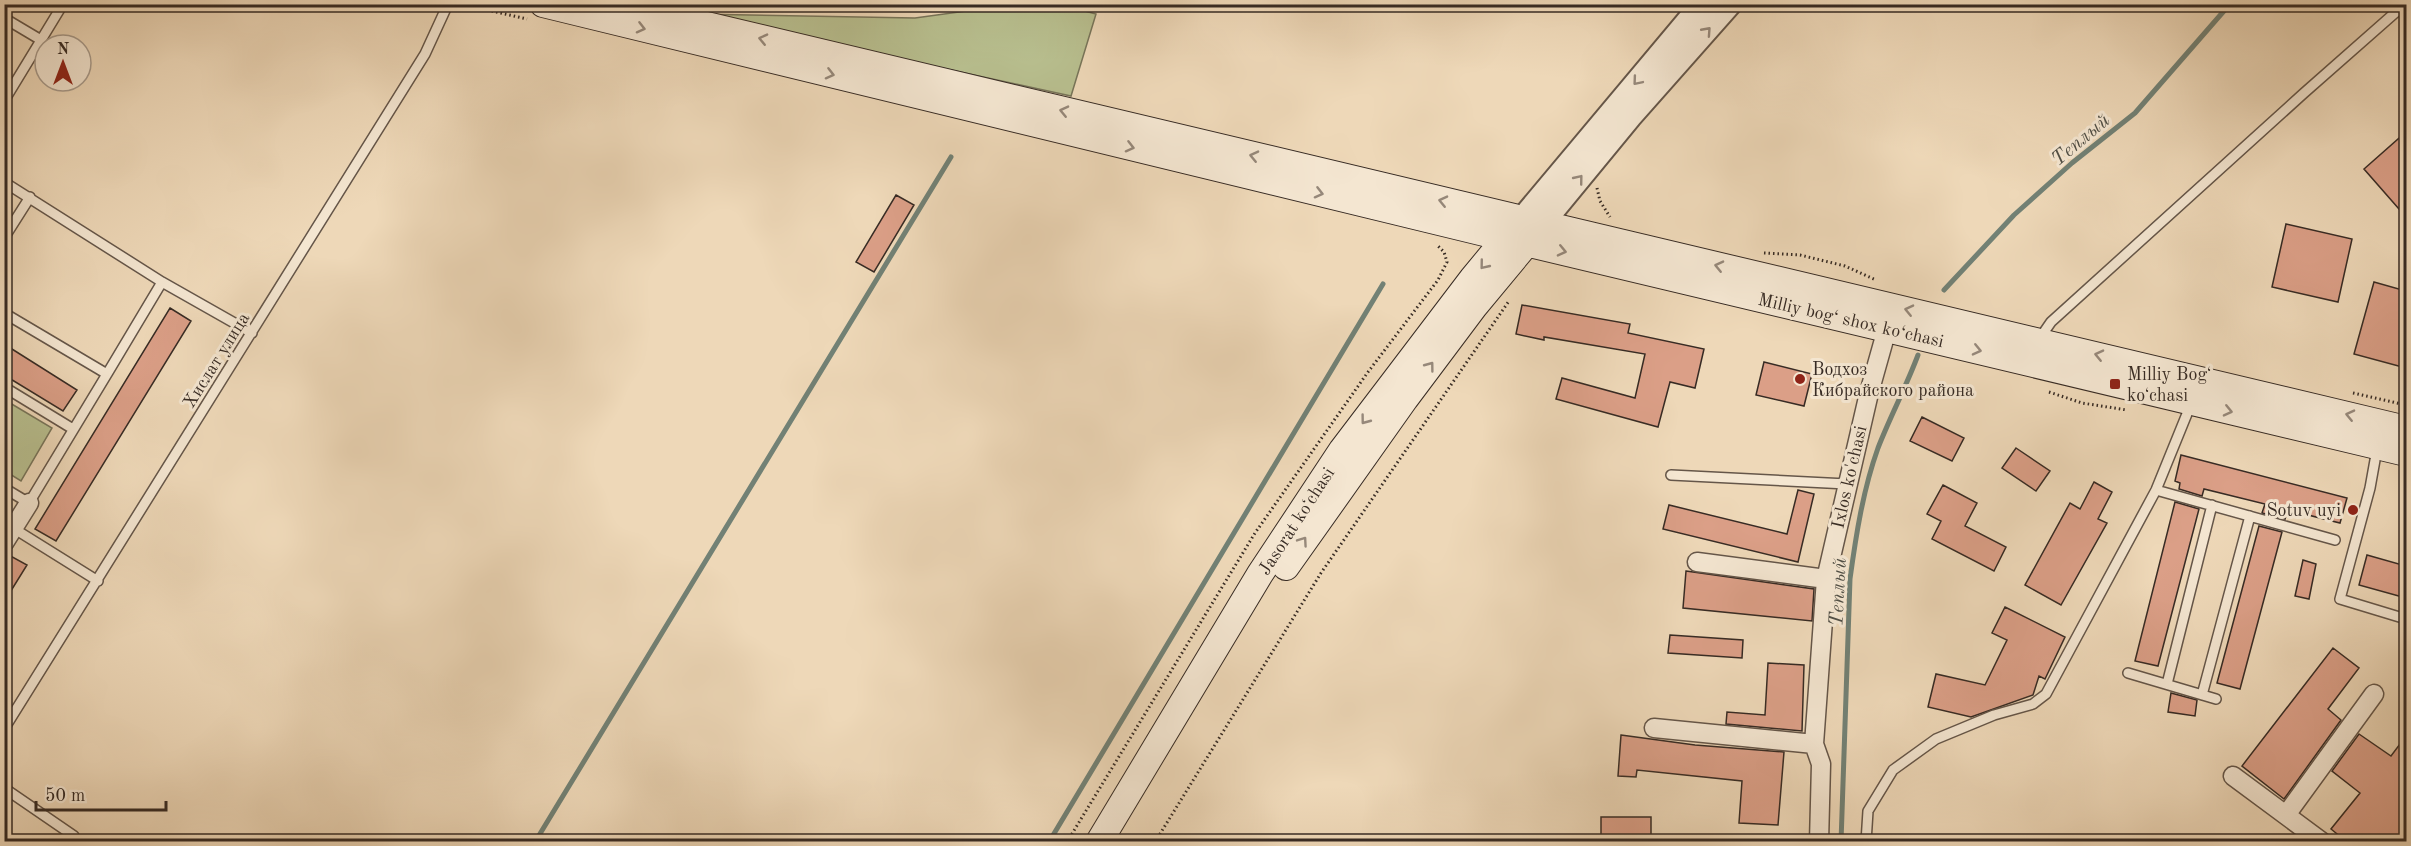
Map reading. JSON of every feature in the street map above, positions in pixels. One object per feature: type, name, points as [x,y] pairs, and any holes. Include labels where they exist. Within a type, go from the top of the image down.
[{"type":"main road","points":[[626,6],[1524,231]]},
{"type":"main road","points":[[537,12],[1524,231]]},
{"type":"main road","name":"Milliy bog‘ shox ko‘chasi","points":[[1524,231],[1887,329],[2406,453]]},
{"type":"main road","name":"Milliy bog‘ shox ko‘chasi","points":[[1524,231],[2038,341],[2406,429]]},
{"type":"main road","name":"Jasorat koʻchasi","points":[[1099,842],[1260,574],[1342,450],[1524,231]]},
{"type":"main road","name":"Jasorat koʻchasi","points":[[1119,842],[1254,616],[1291,559],[1412,389],[1474,307],[1524,231]]},
{"type":"street","points":[[1524,231],[1702,4]]},
{"type":"street","points":[[1524,231],[1630,117],[1730,4]]},
{"type":"street","name":"Ixlos ko'chasi","points":[[1819,842],[1821,764],[1814,744],[1826,579],[1869,393],[1887,329]]},
{"type":"street","points":[[9,535],[29,503]]},
{"type":"street","points":[[1697,562],[1826,579]]},
{"type":"street","points":[[2286,815],[2374,694]]},
{"type":"street","points":[[1654,728],[1814,744]]},
{"type":"street","points":[[2234,777],[2322,842]]},
{"type":"lane","points":[[45,33],[63,4]]},
{"type":"lane","name":"Хислат улица","points":[[4,729],[425,54],[448,4]]},
{"type":"lane","points":[[2038,341],[2051,322],[2405,4]]},
{"type":"lane","points":[[4,18],[33,35]]},
{"type":"lane","points":[[4,101],[33,53]]},
{"type":"lane","points":[[4,182],[162,282],[252,333]]},
{"type":"lane","points":[[4,238],[30,197]]},
{"type":"lane","points":[[4,488],[29,503],[162,282]]},
{"type":"lane","points":[[4,312],[107,374]]},
{"type":"lane","points":[[4,387],[74,429]]},
{"type":"lane","points":[[1866,842],[1868,811],[1893,770],[1936,739],[1994,714],[2033,704],[2046,694],[2156,490],[2192,402]]},
{"type":"lane","points":[[2377,446],[2370,488],[2340,599],[2406,619]]},
{"type":"lane","points":[[1671,475],[1847,484]]},
{"type":"lane","points":[[2156,490],[2335,540]]},
{"type":"lane","points":[[2167,684],[2212,505]]},
{"type":"lane","points":[[2202,695],[2250,516]]},
{"type":"lane","points":[[9,535],[98,581]]},
{"type":"lane","points":[[2128,672],[2216,699]]},
{"type":"lane","points":[[4,788],[74,836]]},
{"type":"path","points":[[461,4],[537,12]]},
{"type":"path","points":[[1593,182],[1599,190],[1600,201],[1607,215],[1615,220]]},
{"type":"path","points":[[1067,842],[1255,533],[1368,372],[1438,280],[1447,262],[1440,246],[1430,243]]},
{"type":"path","points":[[1756,253],[1800,255],[1845,266],[1884,282]]},
{"type":"path","points":[[1155,842],[1320,573],[1513,295]]},
{"type":"path","points":[[2040,388],[2082,403],[2128,410]]},
{"type":"path","points":[[2350,392],[2406,405]]},
{"type":"green space","points":[[1058,4],[1096,14],[1071,96],[693,14],[915,18],[1010,5]]},
{"type":"green space","points":[[5,400],[52,428],[21,481],[5,471]]},
{"type":"building","points":[[2406,132],[2406,217],[2364,169]]},
{"type":"building","points":[[896,195],[914,205],[874,272],[856,262]]},
{"type":"building","points":[[2286,224],[2352,239],[2338,302],[2272,287]]},
{"type":"building","points":[[2374,282],[2406,291],[2406,368],[2354,354]]},
{"type":"building","points":[[1522,305],[1630,324],[1628,333],[1704,349],[1695,388],[1670,382],[1658,427],[1556,399],[1562,378],[1635,398],[1645,354],[1516,334]]},
{"type":"building","points":[[170,308],[191,321],[56,541],[35,529]]},
{"type":"building","points":[[4,344],[77,390],[63,411],[4,375]]},
{"type":"building","points":[[1764,362],[1812,374],[1804,406],[1756,395]]},
{"type":"building","points":[[1922,417],[1964,438],[1952,461],[1910,441]]},
{"type":"building","points":[[2016,448],[2050,471],[2036,491],[2002,468]]},
{"type":"building","points":[[2181,455],[2347,498],[2340,523],[2288,510],[2285,519],[2262,513],[2265,504],[2204,489],[2202,496],[2179,489],[2180,483],[2175,481]]},
{"type":"building","points":[[2094,482],[2112,492],[2098,519],[2107,523],[2061,605],[2025,585],[2070,503],[2080,509]]},
{"type":"building","points":[[1943,485],[1977,503],[1965,526],[2006,547],[1994,571],[1932,539],[1941,521],[1927,514]]},
{"type":"building","points":[[1798,490],[1814,494],[1798,562],[1663,529],[1669,505],[1787,534]]},
{"type":"building","points":[[2175,502],[2199,509],[2158,666],[2135,661]]},
{"type":"building","points":[[2259,526],[2282,532],[2240,689],[2217,683]]},
{"type":"building","points":[[4,554],[27,565],[4,602]]},
{"type":"building","points":[[2367,555],[2406,566],[2406,598],[2359,585]]},
{"type":"building","points":[[2303,560],[2316,564],[2309,599],[2295,596]]},
{"type":"building","points":[[1686,571],[1814,589],[1812,621],[1683,608]]},
{"type":"building","points":[[2005,607],[2065,637],[2045,679],[2039,676],[2033,695],[1971,717],[1928,707],[1936,674],[1985,685],[2007,640],[1992,633]]},
{"type":"building","points":[[1670,635],[1743,640],[1742,658],[1668,653]]},
{"type":"building","points":[[2333,648],[2359,668],[2328,709],[2341,720],[2284,799],[2242,766]]},
{"type":"building","points":[[1768,663],[1804,665],[1802,731],[1726,724],[1727,712],[1765,715]]},
{"type":"building","points":[[2171,693],[2197,700],[2195,716],[2168,712]]},
{"type":"building","points":[[2359,734],[2391,756],[2406,736],[2406,842],[2397,836],[2392,842],[2347,842],[2331,829],[2360,793],[2332,771]]},
{"type":"building","points":[[1621,735],[1695,745],[1784,752],[1778,825],[1739,823],[1742,781],[1637,770],[1636,777],[1618,776]]},
{"type":"building","points":[[1601,817],[1651,817],[1651,836],[1601,836]]},
{"type":"waterway","name":"Теплый","points":[[1944,290],[2014,215],[2072,163],[2135,113],[2230,4]]},
{"type":"waterway","points":[[535,842],[951,157]]},
{"type":"waterway","points":[[1049,842],[1383,284]]},
{"type":"waterway","name":"Теплый","points":[[1841,842],[1850,579],[1855,546],[1864,496],[1878,448],[1918,355]]},
{"type":"place","name":"Водхоз Кибрайского района","points":[[1800,379]]},
{"type":"place","name":"Milliy Bogʻ koʻchasi","points":[[2115,384]]},
{"type":"place","name":"Sotuv uyi","points":[[2353,510]]}]
